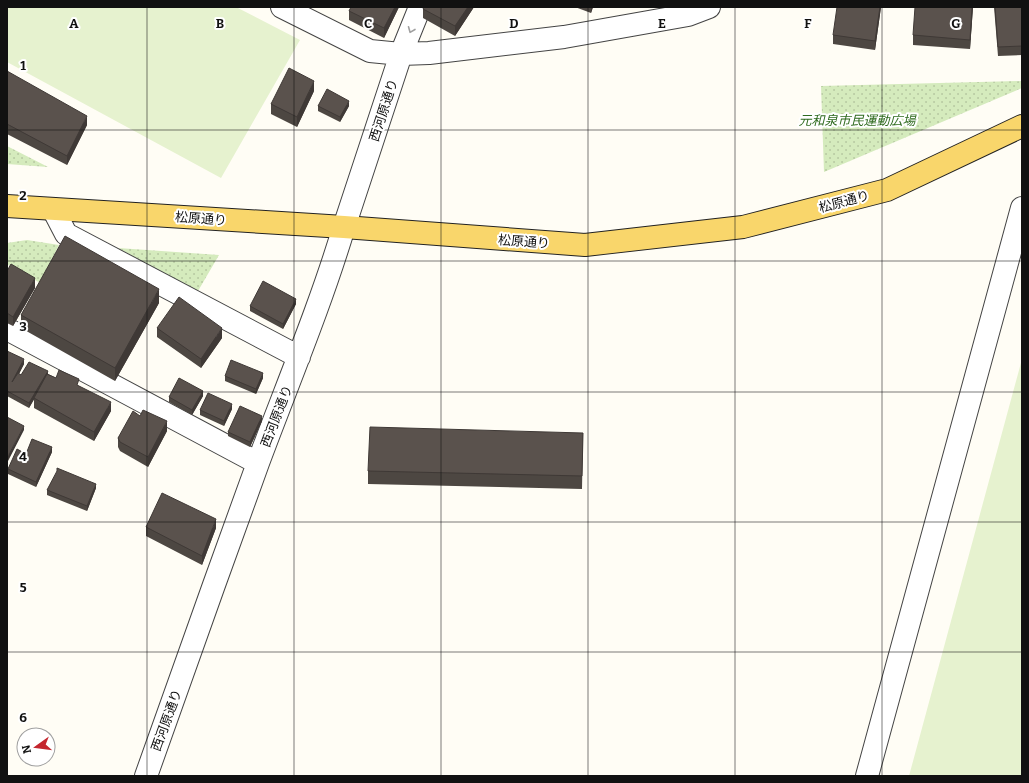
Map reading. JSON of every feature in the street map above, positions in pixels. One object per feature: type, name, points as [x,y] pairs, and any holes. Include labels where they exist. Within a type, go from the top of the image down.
[{"type":"main road","name":"松原通り","points":[[7,206],[344,227],[584,246],[743,227],[888,190],[1022,126]]},
{"type":"street","points":[[282,7],[370,51],[401,54],[428,53],[564,37],[688,15],[709,7]]},
{"type":"street","name":"西河原通り","points":[[146,776],[258,463],[299,357],[335,254],[401,54],[420,7]]},
{"type":"street","points":[[867,776],[1022,208]]},
{"type":"street","points":[[53,209],[66,234],[299,357]]},
{"type":"street","points":[[7,329],[258,463]]},
{"type":"green space","points":[[7,7],[236,7],[300,40],[221,178],[7,62]]},
{"type":"green space","name":"元和泉市民運動広場","points":[[1022,81],[1022,88],[824,172],[821,86]]},
{"type":"green space","points":[[7,146],[48,167],[7,164]]},
{"type":"green space","points":[[27,240],[59,245],[40,283],[7,264],[7,243]]},
{"type":"green space","points":[[118,248],[219,255],[198,291]]},
{"type":"green space","points":[[1022,359],[1022,776],[909,776]]},
{"type":"building","points":[[351,7],[395,7],[384,28],[349,11]]},
{"type":"building","points":[[424,7],[468,7],[455,26],[423,9]]},
{"type":"building","points":[[837,7],[880,7],[875,41],[833,35]]},
{"type":"building","points":[[915,7],[972,7],[970,40],[913,35]]},
{"type":"building","points":[[995,7],[1022,7],[1022,46],[998,47]]},
{"type":"building","points":[[289,68],[314,81],[297,117],[271,104]]},
{"type":"building","points":[[7,71],[87,116],[67,156],[7,124]]},
{"type":"building","points":[[327,89],[349,101],[340,117],[318,106]]},
{"type":"building","points":[[65,236],[159,289],[115,368],[21,315]]},
{"type":"building","points":[[11,264],[35,278],[13,317],[7,313],[7,271]]},
{"type":"building","points":[[263,281],[296,299],[283,324],[250,306]]},
{"type":"building","points":[[179,297],[222,328],[201,359],[157,328]]},
{"type":"building","points":[[7,351],[24,359],[12,382],[18,373],[21,375],[29,362],[48,371],[29,403],[7,391]]},
{"type":"building","points":[[231,360],[263,373],[256,389],[225,376]]},
{"type":"building","points":[[59,370],[79,379],[77,385],[111,402],[94,432],[34,398],[47,374],[56,378]]},
{"type":"building","points":[[179,378],[203,391],[192,410],[169,397]]},
{"type":"building","points":[[208,393],[232,404],[224,421],[200,410]]},
{"type":"building","points":[[240,406],[262,416],[250,442],[228,432]]},
{"type":"building","points":[[143,410],[167,421],[148,457],[120,442],[118,438],[133,411],[140,416]]},
{"type":"building","points":[[7,417],[24,426],[7,458]]},
{"type":"building","points":[[370,427],[583,433],[582,476],[368,471]]},
{"type":"building","points":[[32,439],[52,447],[36,482],[8,469],[17,449],[26,454]]},
{"type":"building","points":[[57,468],[96,484],[87,506],[47,490],[57,471]]},
{"type":"building","points":[[162,493],[216,519],[202,556],[146,527]]}]
